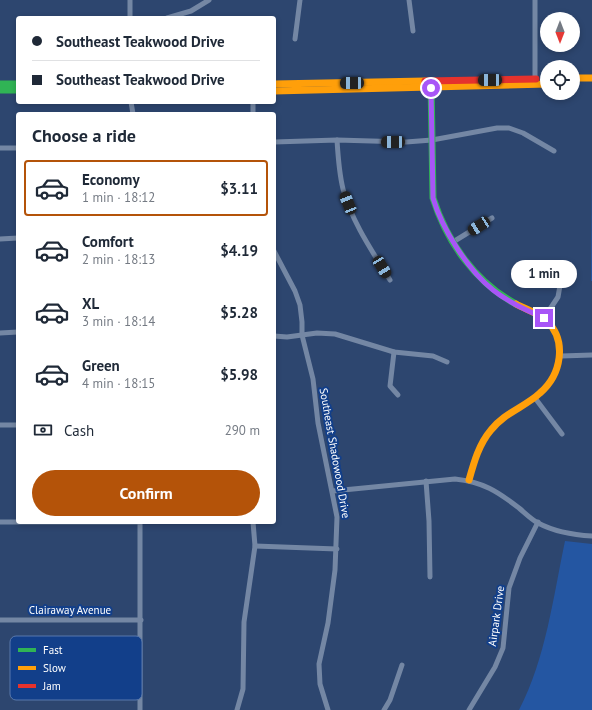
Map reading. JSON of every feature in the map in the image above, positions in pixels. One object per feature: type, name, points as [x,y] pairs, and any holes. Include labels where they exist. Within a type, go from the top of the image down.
[{"type":"main road","points":[[580,78],[592,78]]},
{"type":"main road","points":[[276,91],[540,79]]},
{"type":"main road","points":[[580,84],[592,83]]},
{"type":"main road","points":[[0,84],[16,84]]},
{"type":"main road","points":[[276,84],[540,84]]},
{"type":"main road","points":[[431,84],[433,198],[437,212],[453,242],[476,273],[493,290],[523,309],[544,318],[553,329],[559,342],[561,356],[555,374],[550,382],[535,398],[497,424],[480,444],[469,480]]},
{"type":"main road","points":[[0,90],[16,90]]},
{"type":"street","points":[[130,0],[130,16]]},
{"type":"street","points":[[174,16],[191,11],[209,0]]},
{"type":"street","points":[[295,39],[300,0]]},
{"type":"street","points":[[410,0],[413,31]]},
{"type":"street","points":[[535,0],[535,79]]},
{"type":"street","points":[[276,142],[337,140],[380,142],[432,140],[497,128],[509,128],[523,133],[554,150]]},
{"type":"street","points":[[337,140],[339,170],[343,190],[359,229],[390,280]]},
{"type":"street","points":[[0,148],[16,148]]},
{"type":"street","points":[[453,242],[492,218]]},
{"type":"street","points":[[0,239],[16,238]]},
{"type":"street","name":"Southeast Shadowood Drive","points":[[276,255],[295,291],[300,305],[302,335],[313,379],[318,423],[333,491],[337,517],[337,549],[328,623],[319,664],[320,684],[328,710]]},
{"type":"street","points":[[544,318],[558,297],[562,274]]},
{"type":"street","points":[[0,332],[16,332]]},
{"type":"street","points":[[276,336],[288,337],[335,334],[394,352],[433,356],[447,362]]},
{"type":"street","points":[[394,352],[390,386],[398,395]]},
{"type":"street","points":[[561,356],[592,355]]},
{"type":"street","points":[[535,398],[562,434]]},
{"type":"street","points":[[0,425],[16,425]]},
{"type":"street","points":[[333,491],[426,481],[455,479],[469,480],[485,485],[500,493],[538,522],[558,532],[592,536]]},
{"type":"street","points":[[426,481],[429,521],[430,577]]},
{"type":"street","points":[[0,522],[16,522]]},
{"type":"street","name":"Airpark Drive","points":[[469,710],[496,667],[503,648],[509,588],[520,558],[538,522]]},
{"type":"street","points":[[140,524],[140,636]]},
{"type":"street","points":[[237,710],[243,689],[244,622],[256,546],[253,524]]},
{"type":"street","points":[[256,546],[337,549]]},
{"type":"street","name":"Clairaway Avenue","points":[[0,620],[140,620]]},
{"type":"street","points":[[384,710],[390,700],[402,665]]},
{"type":"shaded area","points":[[592,158],[592,281],[591,281]]},
{"type":"shaded area","points":[[565,541],[592,544],[592,710],[519,710],[536,670],[548,627]]},
{"type":"traffic: fast","points":[[431,81],[433,198],[439,214],[455,245],[475,272],[501,295],[516,304]]},
{"type":"traffic: fast","points":[[0,84],[16,84]]},
{"type":"traffic: fast","points":[[0,90],[16,90]]},
{"type":"traffic: slow","points":[[580,78],[592,78]]},
{"type":"traffic: slow","points":[[276,84],[425,81]]},
{"type":"traffic: slow","points":[[276,91],[540,84]]},
{"type":"traffic: slow","points":[[469,480],[480,447],[487,435],[502,419],[540,393],[547,386],[557,368],[559,348],[553,328],[543,318],[516,304]]},
{"type":"traffic: jam","points":[[425,81],[536,79]]},
{"type":"route","points":[[431,88],[433,198],[437,212],[453,242],[476,273],[493,290],[523,309],[544,318]]}]
